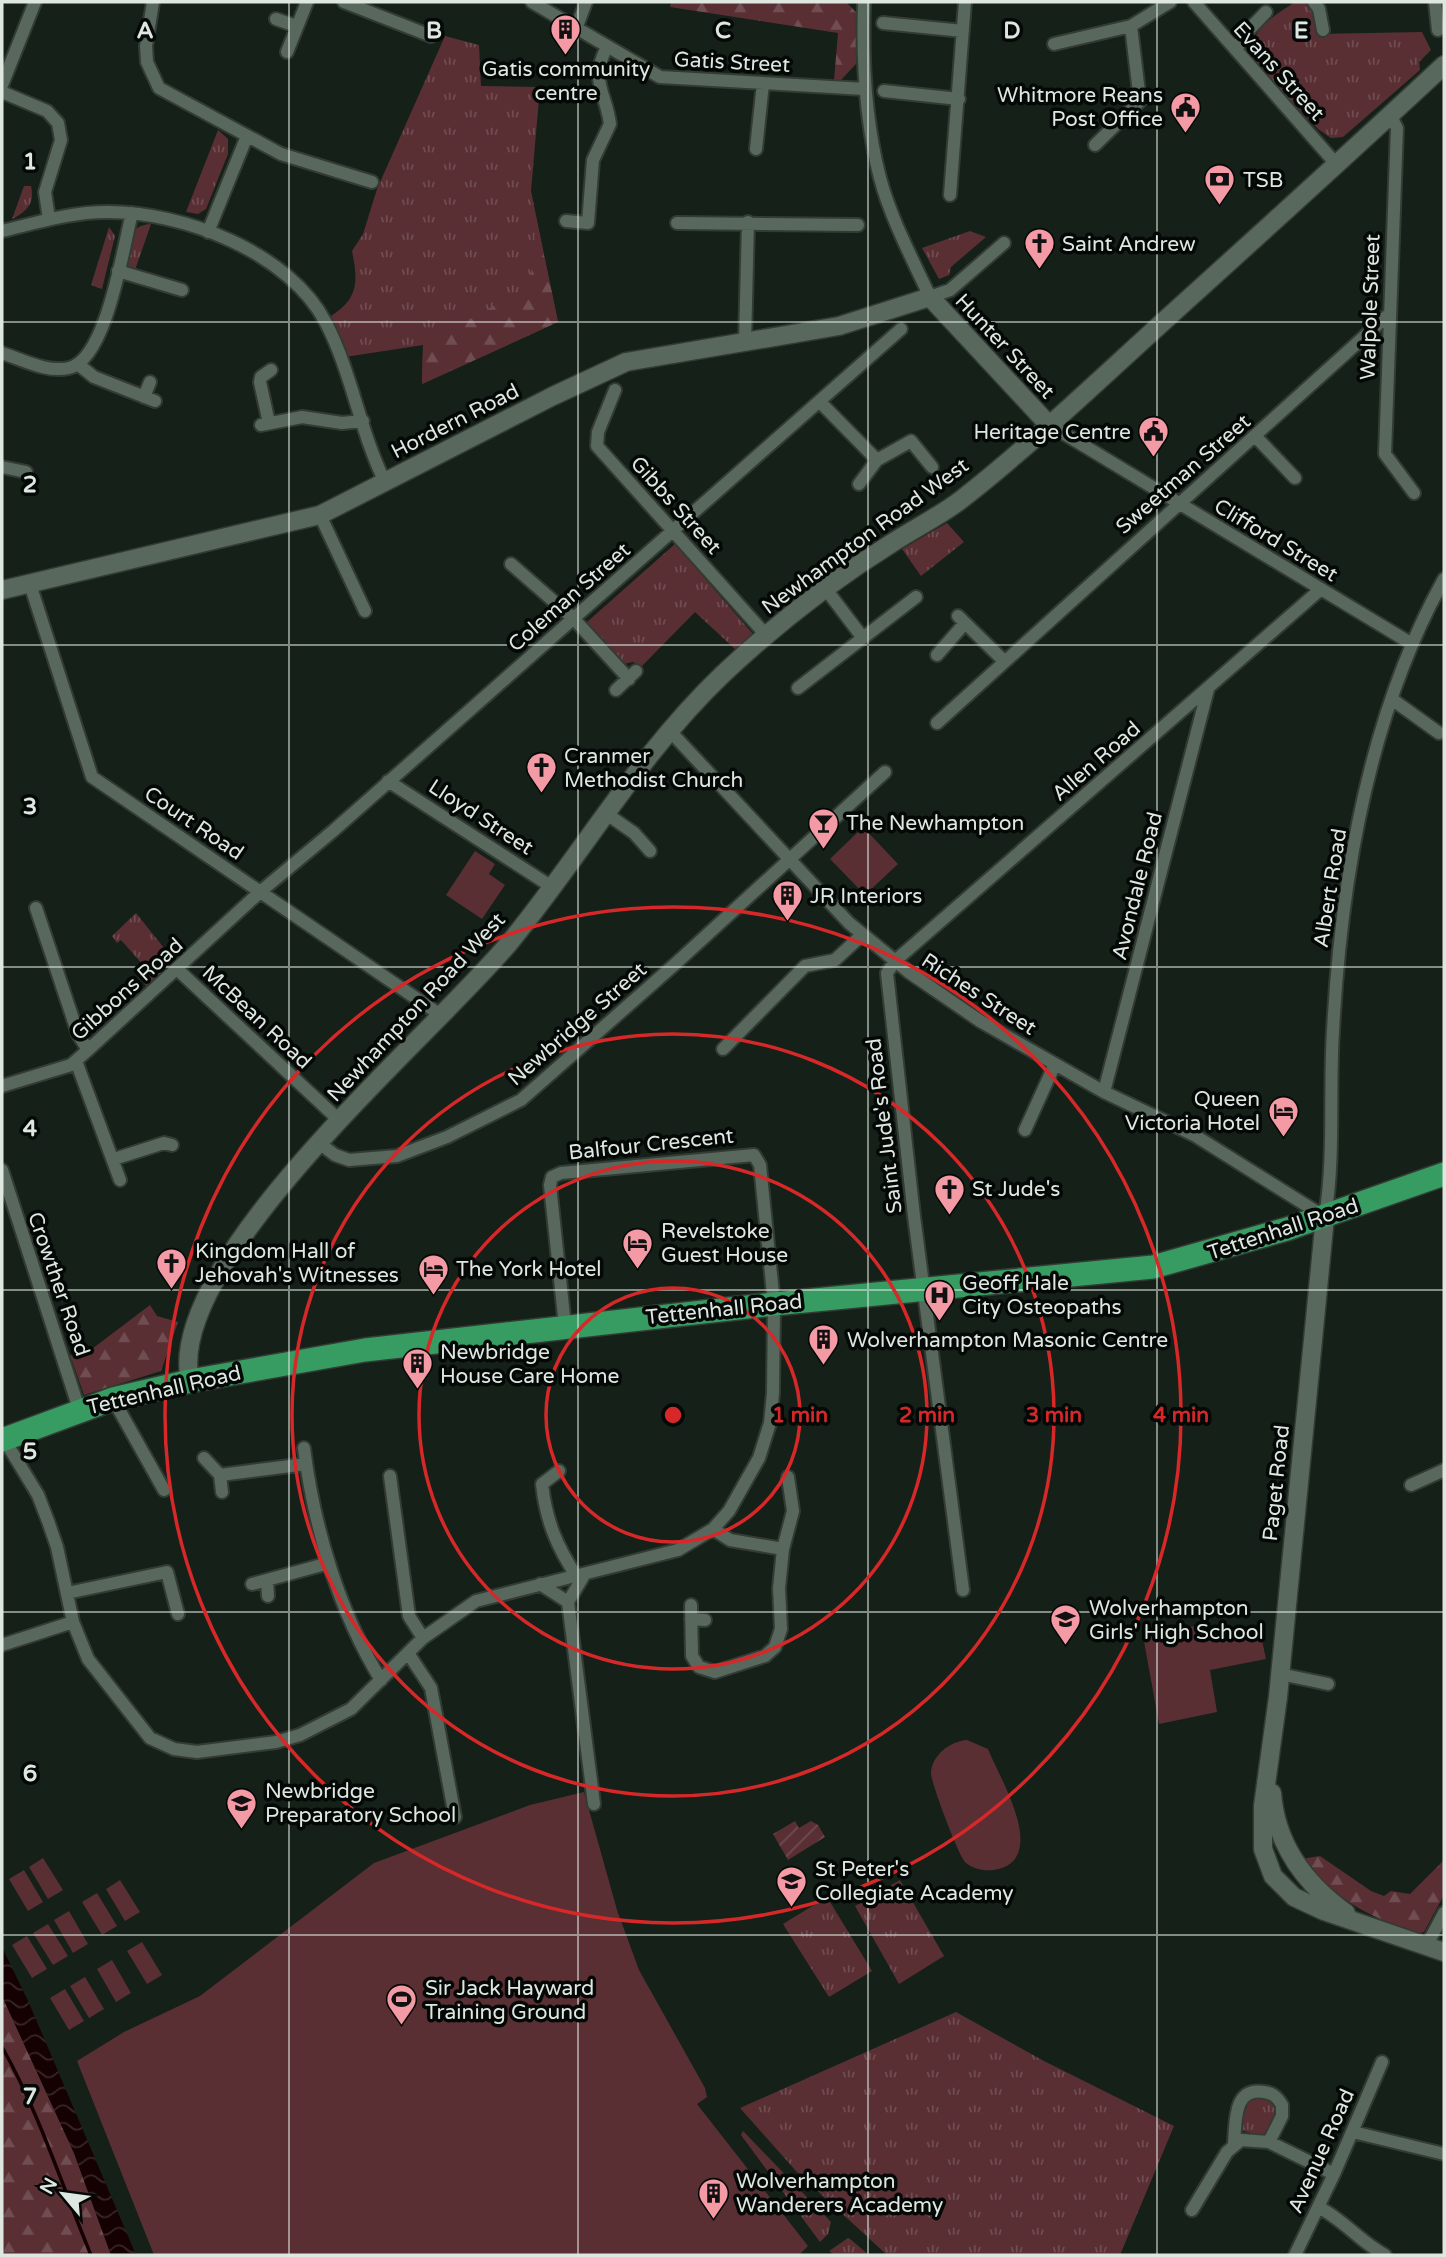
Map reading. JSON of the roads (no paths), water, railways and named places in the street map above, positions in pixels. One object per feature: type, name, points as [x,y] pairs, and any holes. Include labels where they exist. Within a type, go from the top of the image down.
[{"type":"highway","name":"Tettenhall Road","points":[[3,1439],[79,1409],[113,1399],[190,1381],[365,1350],[923,1288],[1153,1267],[1325,1217],[1444,1174]]},
{"type":"street","points":[[2,85],[35,2]]},
{"type":"street","points":[[153,2],[146,46],[147,62],[159,88],[281,154],[372,182]]},
{"type":"street","points":[[287,52],[307,2]]},
{"type":"street","points":[[344,2],[431,36]]},
{"type":"street","name":"Gatis Street","points":[[532,2],[660,77],[866,89]]},
{"type":"street","points":[[576,29],[586,2]]},
{"type":"street","points":[[864,2],[866,89],[881,180],[902,239],[930,297],[950,290],[1003,243]]},
{"type":"street","points":[[950,195],[956,182],[965,2]]},
{"type":"street","points":[[1054,44],[1131,26],[1170,2]]},
{"type":"street","name":"Evans Street","points":[[1194,2],[1337,165]]},
{"type":"street","points":[[1314,2],[1320,9],[1323,30]]},
{"type":"street","points":[[1435,2],[1438,30]]},
{"type":"street","points":[[1236,50],[1245,34],[1266,12]]},
{"type":"street","points":[[276,19],[296,26]]},
{"type":"street","points":[[883,23],[962,31]]},
{"type":"street","points":[[1095,145],[1140,101],[1131,26]]},
{"type":"street","points":[[566,221],[588,223],[593,160],[610,124],[600,95],[598,79],[601,58],[607,47]]},
{"type":"street","name":"Newhampton Road West","points":[[190,1381],[187,1367],[190,1348],[209,1290],[251,1224],[319,1143],[499,956],[552,887],[604,812],[669,730],[766,635],[825,588],[963,498],[1337,165],[1444,65]]},
{"type":"street","points":[[756,149],[763,83]]},
{"type":"street","points":[[884,91],[959,99]]},
{"type":"street","points":[[2,92],[47,111],[58,123],[61,140],[45,192],[49,219]]},
{"type":"street","name":"Walpole Street","points":[[1390,116],[1397,128],[1387,316],[1384,454],[1414,493]]},
{"type":"street","points":[[208,232],[247,136]]},
{"type":"street","points":[[2,232],[83,213],[132,213],[155,216],[208,232],[265,260],[312,302],[326,323],[363,421],[372,456],[385,482]]},
{"type":"street","points":[[2,354],[44,368],[58,369],[79,365],[93,349],[101,332],[132,213]]},
{"type":"street","points":[[745,342],[748,222]]},
{"type":"street","points":[[677,223],[858,225]]},
{"type":"street","points":[[118,271],[181,290]]},
{"type":"street","name":"Hordern Road","points":[[2,590],[320,515],[615,366],[860,321],[930,297]]},
{"type":"street","name":"Hunter Street","points":[[930,297],[1048,425]]},
{"type":"street","name":"Sweetman Street","points":[[937,723],[1387,316]]},
{"type":"street","name":"Coleman Street","points":[[260,892],[901,329]]},
{"type":"street","points":[[79,365],[94,377],[150,399],[150,383]]},
{"type":"street","points":[[271,370],[261,377],[260,383],[265,424],[302,417],[342,423],[363,421]]},
{"type":"street","name":"Gibbs Street","points":[[615,390],[598,432],[597,446],[766,635]]},
{"type":"street","points":[[820,402],[877,460]]},
{"type":"street","name":"Clifford Street","points":[[1048,425],[1412,644]]},
{"type":"street","points":[[1256,437],[1295,478]]},
{"type":"street","points":[[859,484],[877,460],[911,441],[932,467]]},
{"type":"street","points":[[3,471],[26,472]]},
{"type":"street","points":[[320,515],[365,611]]},
{"type":"street","points":[[511,564],[633,675],[616,690]]},
{"type":"street","name":"Albert Road","points":[[1325,1217],[1331,1176],[1332,1041],[1341,932],[1358,830],[1393,700],[1412,644],[1444,579]]},
{"type":"street","name":"Court Road","points":[[30,584],[92,777],[442,1016]]},
{"type":"street","points":[[825,588],[863,638]]},
{"type":"street","name":"Allen Road","points":[[895,961],[1321,589]]},
{"type":"street","points":[[798,688],[916,597]]},
{"type":"street","points":[[937,655],[961,619],[1004,662]]},
{"type":"street","name":"Avondale Road","points":[[1104,1092],[1208,689]]},
{"type":"street","points":[[1393,700],[1439,733]]},
{"type":"street","name":"Riches Street","points":[[669,730],[862,935],[895,961],[980,1021],[1104,1092],[1206,1141],[1325,1217]]},
{"type":"street","points":[[790,859],[885,772]]},
{"type":"street","name":"Lloyd Street","points":[[388,781],[552,887]]},
{"type":"street","points":[[604,812],[634,834],[650,851]]},
{"type":"street","name":"Newbridge Street","points":[[319,1143],[335,1155],[349,1160],[397,1156],[447,1137],[520,1100],[549,1079],[790,859]]},
{"type":"street","name":"Gibbons Road","points":[[2,1086],[76,1061],[260,892]]},
{"type":"street","points":[[36,908],[78,1034],[88,1050]]},
{"type":"street","points":[[723,1049],[805,966],[835,960],[862,935]]},
{"type":"street","name":"Saint Jude's Road","points":[[895,961],[887,973],[888,1000],[963,1590]]},
{"type":"street","name":"McBean Road","points":[[177,969],[340,1121]]},
{"type":"street","points":[[76,1061],[120,1180]]},
{"type":"street","points":[[1025,1130],[1055,1065]]},
{"type":"street","points":[[114,1159],[164,1143],[172,1145]]},
{"type":"street","name":"Balfour Crescent","points":[[565,1326],[550,1185],[556,1174],[743,1153],[754,1155],[760,1165],[774,1304]]},
{"type":"street","name":"Crowther Road","points":[[2,1170],[79,1409]]},
{"type":"street","name":"Paget Road","points":[[1325,1217],[1262,1831],[1266,1863],[1280,1885],[1294,1897],[1444,1951]]},
{"type":"street","points":[[3,1439],[38,1495],[57,1547],[72,1622],[94,1670],[150,1738],[174,1749],[197,1752],[238,1748],[300,1735],[338,1719],[423,1638],[476,1601],[540,1584],[580,1577],[677,1550],[713,1529],[746,1486],[759,1458],[770,1423],[774,1393],[774,1304]]},
{"type":"street","points":[[113,1399],[164,1490]]},
{"type":"street","points":[[304,1448],[317,1520],[329,1563],[363,1652],[381,1680]]},
{"type":"street","points":[[204,1458],[220,1475],[222,1492]]},
{"type":"street","points":[[220,1475],[306,1464]]},
{"type":"street","points":[[1411,1485],[1444,1470]]},
{"type":"street","points":[[559,1471],[542,1484],[544,1505],[552,1538],[580,1577]]},
{"type":"street","points":[[390,1476],[409,1616],[423,1638]]},
{"type":"street","points":[[691,1605],[693,1662],[706,1671],[715,1672],[771,1652],[781,1629],[779,1588],[783,1549],[793,1511],[788,1477]]},
{"type":"street","points":[[713,1529],[730,1540],[783,1549]]},
{"type":"street","points":[[252,1584],[329,1563]]},
{"type":"street","points":[[67,1593],[167,1572],[178,1614]]},
{"type":"street","points":[[580,1577],[568,1602],[594,1804]]},
{"type":"street","points":[[267,1580],[268,1596]]},
{"type":"street","points":[[540,1584],[568,1602]]},
{"type":"street","points":[[691,1619],[705,1620]]},
{"type":"street","points":[[2,1644],[72,1622]]},
{"type":"street","points":[[408,1653],[431,1688],[454,1817]]},
{"type":"street","points":[[1280,1674],[1328,1684]]},
{"type":"street","name":"Paget Road","points":[[1270,1754],[1273,1810],[1283,1843],[1309,1882],[1354,1919]]},
{"type":"street","points":[[1427,1945],[1444,1913]]},
{"type":"street","name":"Avenue Road","points":[[1295,2255],[1353,2132],[1382,2062]]},
{"type":"street","points":[[1192,2210],[1234,2143],[1241,2098],[1256,2090],[1270,2093],[1282,2105],[1283,2116],[1269,2142]]},
{"type":"street","points":[[1353,2132],[1444,2154]]},
{"type":"street","points":[[1234,2143],[1247,2138],[1269,2142],[1334,2174]]},
{"type":"street","points":[[1318,2207],[1336,2217],[1361,2241],[1385,2255]]},
{"type":"water","points":[[2,1947],[29,2003],[136,2255],[111,2255],[74,2153],[2,1996]]},
{"type":"waterway","points":[[2,2047],[39,2123],[91,2255]]},
{"type":"place","name":"Gatis community centre","points":[[566,56]]},
{"type":"place","name":"Whitmore Reans Post Office","points":[[1186,134]]},
{"type":"place","name":"TSB","points":[[1220,207]]},
{"type":"place","name":"Saint Andrew","points":[[1039,271]]},
{"type":"place","name":"Heritage Centre","points":[[1154,459]]},
{"type":"place","name":"Cranmer Methodist Church","points":[[541,795]]},
{"type":"place","name":"The Newhampton","points":[[823,850]]},
{"type":"place","name":"JR Interiors","points":[[787,923]]},
{"type":"place","name":"Queen Victoria Hotel","points":[[1283,1138]]},
{"type":"place","name":"St Jude's","points":[[949,1216]]},
{"type":"place","name":"Revelstoke Guest House","points":[[638,1270]]},
{"type":"place","name":"Kingdom Hall of Jehovah's Witnesses","points":[[172,1290]]},
{"type":"place","name":"The York Hotel","points":[[433,1296]]},
{"type":"place","name":"Geoff Hale City Osteopaths","points":[[939,1322]]},
{"type":"place","name":"Wolverhampton Masonic Centre","points":[[824,1367]]},
{"type":"place","name":"Newbridge House Care Home","points":[[417,1391]]},
{"type":"place","name":"Wolverhampton Girls' High School","points":[[1066,1647]]},
{"type":"place","name":"Newbridge Preparatory School","points":[[242,1830]]},
{"type":"place","name":"St Peter's Collegiate Academy","points":[[792,1908]]},
{"type":"place","name":"Sir Jack Hayward Training Ground","points":[[402,2027]]},
{"type":"place","name":"Wolverhampton Wanderers Academy","points":[[713,2220]]}]
